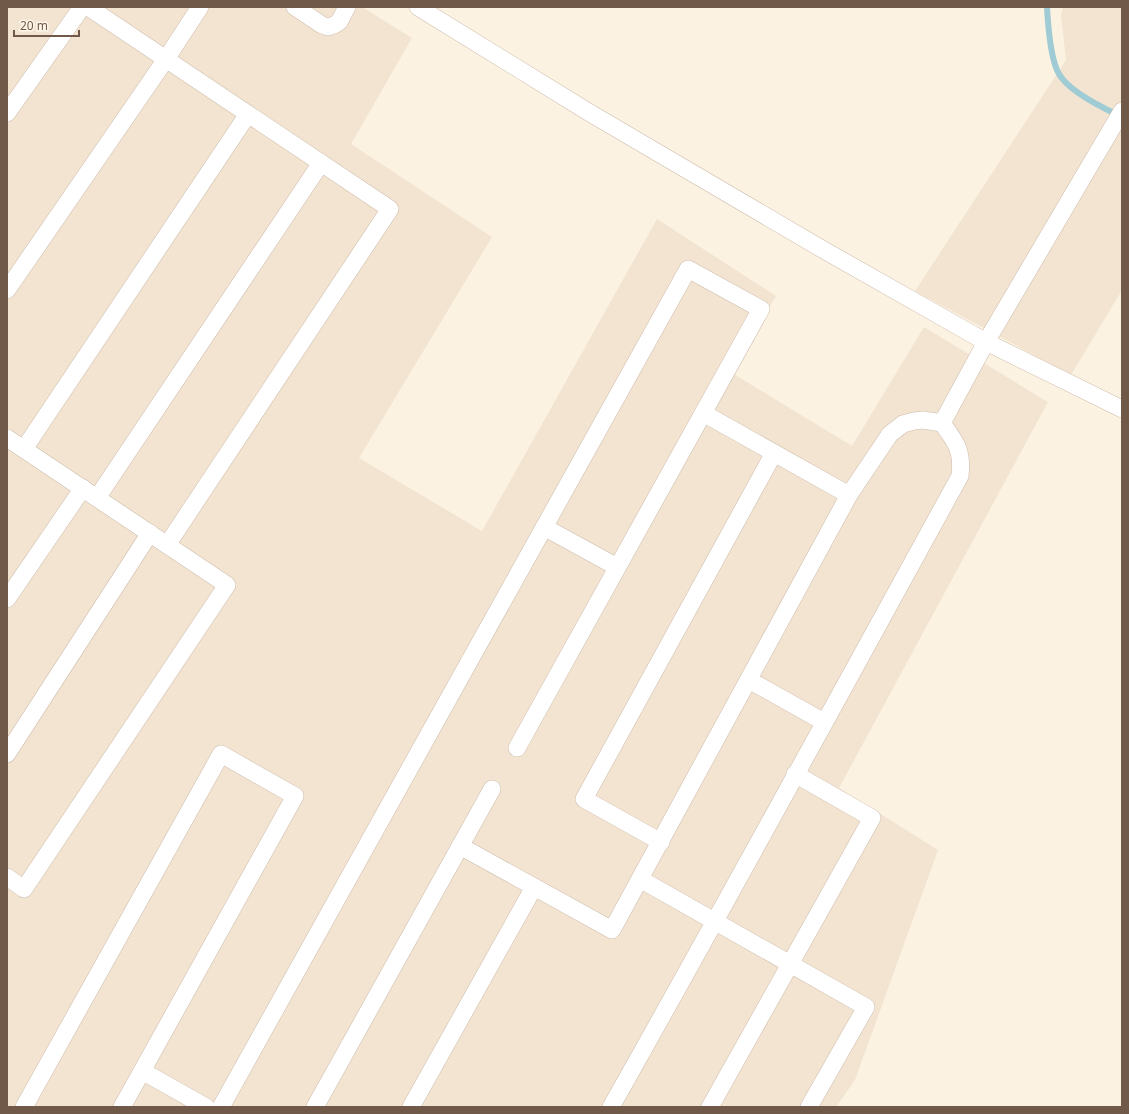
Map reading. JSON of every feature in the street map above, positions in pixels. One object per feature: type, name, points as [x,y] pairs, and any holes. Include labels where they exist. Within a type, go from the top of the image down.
[{"type":"street","points":[[7,113],[82,7]]},
{"type":"street","points":[[88,7],[390,209],[167,545]]},
{"type":"street","points":[[7,290],[166,59],[200,7]]},
{"type":"street","points":[[295,7],[322,25],[328,27],[334,26],[339,22],[348,7]]},
{"type":"street","points":[[418,7],[590,113],[822,249],[986,342],[1122,409]]},
{"type":"street","points":[[7,878],[24,889],[227,585],[12,443],[248,114]]},
{"type":"street","points":[[942,423],[986,342],[1119,115]]},
{"type":"street","points":[[97,498],[321,163]]},
{"type":"street","points":[[221,1107],[688,269],[761,309],[517,748]]},
{"type":"street","points":[[703,413],[849,495]]},
{"type":"street","points":[[460,846],[612,930],[849,495],[890,434],[903,424],[914,420],[942,423],[954,439],[959,450],[961,463],[960,476],[715,922],[611,1107]]},
{"type":"street","points":[[661,842],[584,799],[774,453]]},
{"type":"street","points":[[7,598],[82,488]]},
{"type":"street","points":[[544,527],[617,567]]},
{"type":"street","points":[[7,754],[150,533]]},
{"type":"street","points":[[749,680],[824,722]]},
{"type":"street","points":[[24,1107],[221,754],[296,796],[122,1107]]},
{"type":"street","points":[[710,1107],[872,818],[795,774]]},
{"type":"street","points":[[315,1107],[492,789]]},
{"type":"street","points":[[640,879],[866,1007],[809,1107]]},
{"type":"street","points":[[411,1107],[534,887]]},
{"type":"street","points":[[142,1071],[206,1107]]},
{"type":"shaded area","points":[[7,7],[362,7],[412,38],[351,144],[492,237],[359,458],[482,531],[657,219],[776,296],[732,373],[852,446],[924,327],[1048,402],[839,788],[938,850],[855,1080],[836,1107],[7,1107]]},
{"type":"shaded area","points":[[1063,7],[1122,7],[1122,290],[1071,375],[915,291],[1066,60],[1061,15]]},
{"type":"waterway","points":[[1047,7],[1053,60],[1059,74],[1063,80],[1077,92],[1094,103],[1118,115]]}]
